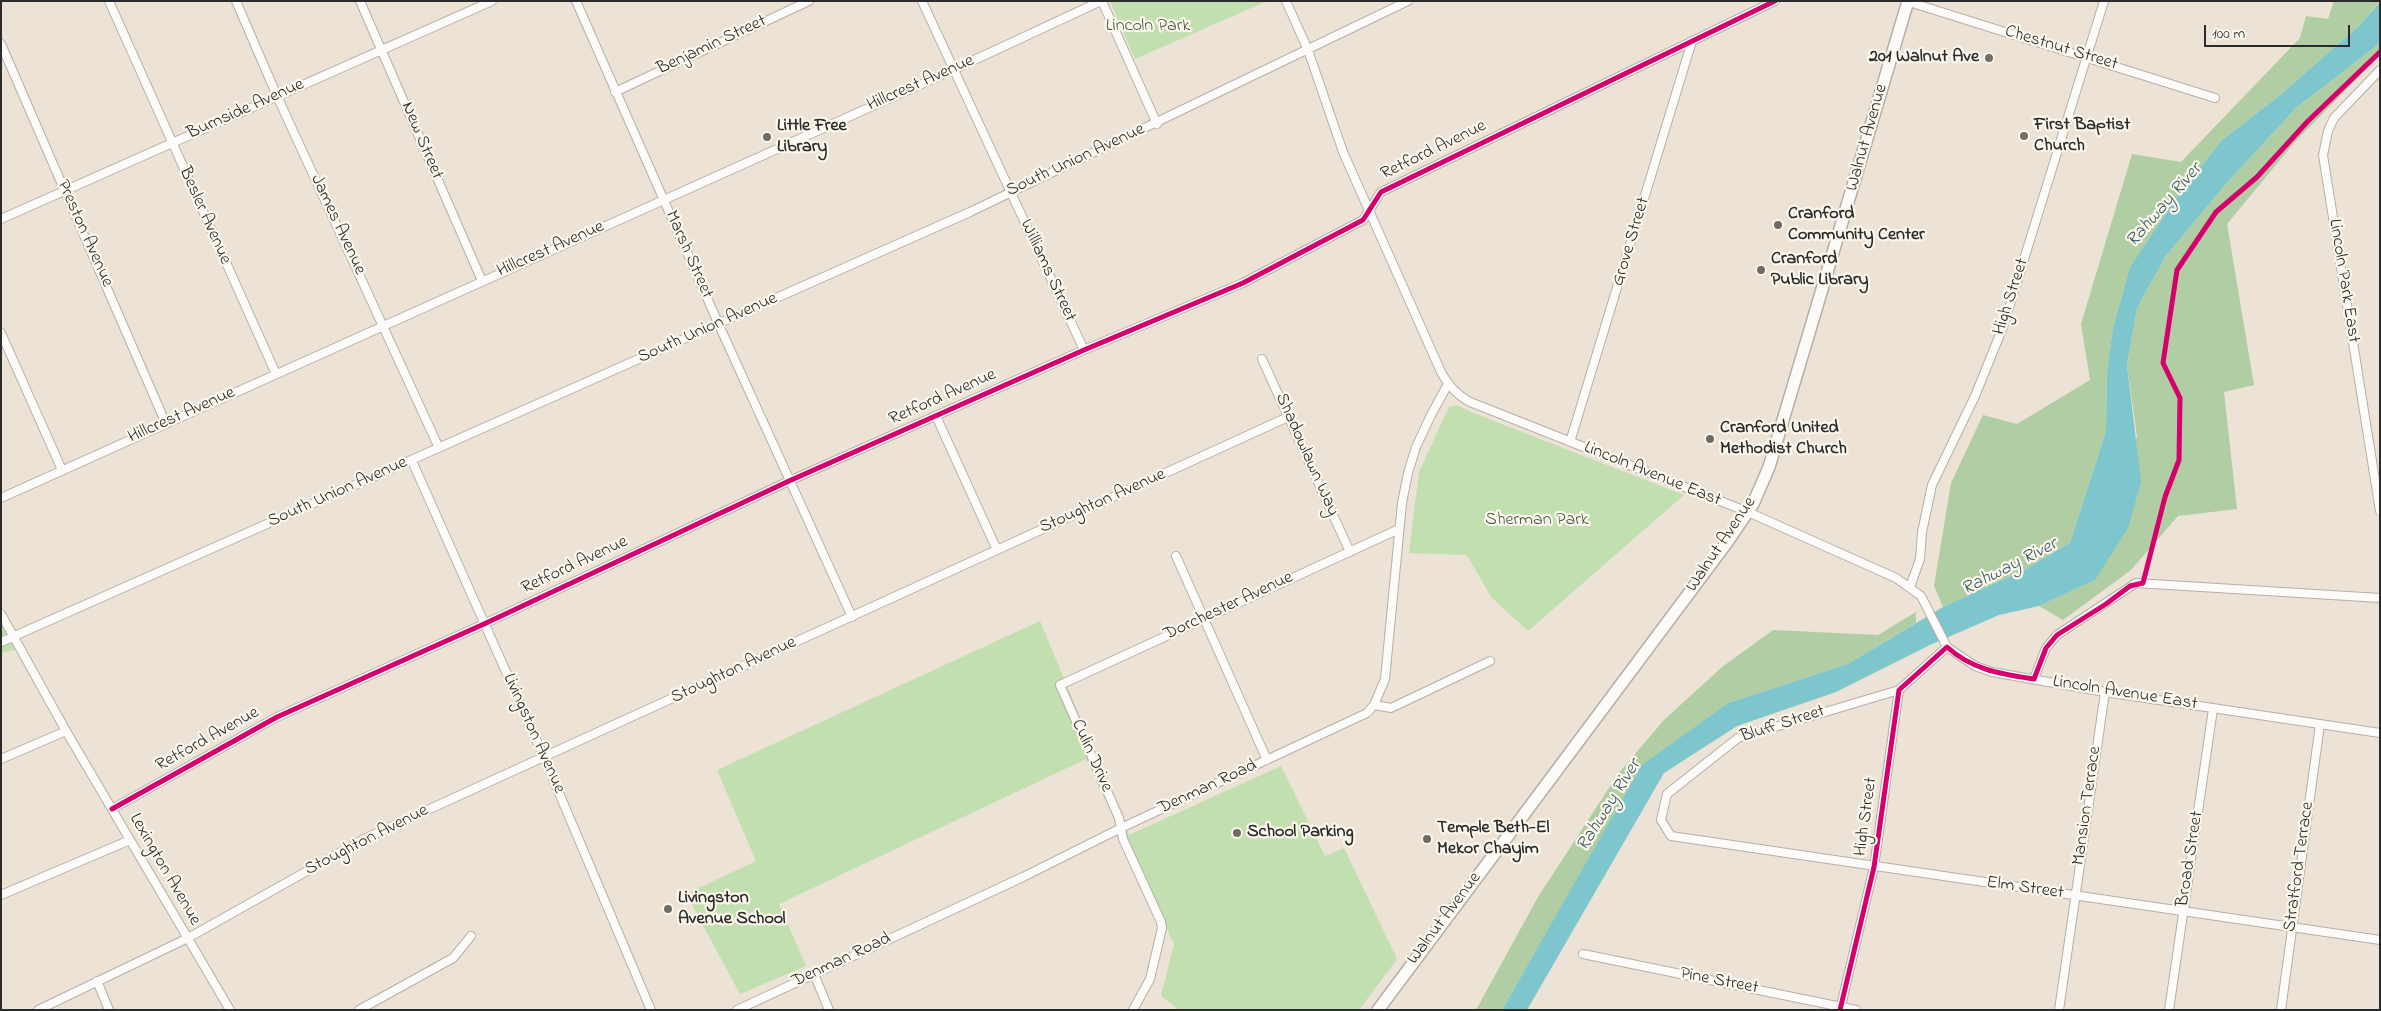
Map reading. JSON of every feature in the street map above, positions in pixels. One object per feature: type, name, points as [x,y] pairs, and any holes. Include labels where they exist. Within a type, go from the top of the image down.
[{"type":"street","name":"Besler Avenue","points":[[109,1],[276,374]]},
{"type":"street","name":"James Avenue","points":[[236,1],[277,96],[439,448]]},
{"type":"street","name":"New Street","points":[[360,1],[482,281]]},
{"type":"street","name":"Burnside Avenue","points":[[1,219],[492,1]]},
{"type":"street","name":"Marsh Street","points":[[576,1],[663,200],[852,617]]},
{"type":"street","name":"Benjamin Street","points":[[615,92],[809,1]]},
{"type":"street","name":"Williams Street","points":[[922,1],[1084,350]]},
{"type":"street","name":"Hillcrest Avenue","points":[[1,498],[1102,1]]},
{"type":"street","points":[[1102,1],[1157,124]]},
{"type":"street","name":"Lincoln Avenue East","points":[[1286,1],[1308,50],[1343,152],[1448,384],[1458,395],[1470,402],[1748,512],[1896,578],[1921,596],[1946,645],[1974,666],[1992,672],[2105,692],[2380,733]]},
{"type":"street","name":"South Union Avenue","points":[[1,642],[719,324],[1011,192],[1157,124],[1408,1]]},
{"type":"street","name":"Retford Avenue","points":[[112,809],[278,717],[484,624],[789,481],[1084,350],[1243,283],[1363,220],[1380,192],[1775,1]]},
{"type":"street","name":"Chestnut Street","points":[[1908,1],[2215,98]]},
{"type":"street","name":"Walnut Avenue","points":[[1382,1007],[1748,512],[1769,467],[1908,1]]},
{"type":"street","name":"High Street","points":[[1910,587],[1920,558],[1922,532],[1932,485],[1975,396],[2003,327],[2104,1]]},
{"type":"street","name":"Grove Street","points":[[1570,442],[1692,41]]},
{"type":"street","name":"Preston Avenue","points":[[1,44],[166,424]]},
{"type":"street","name":"Lincoln Park East","points":[[2380,70],[2334,118],[2328,131],[2324,155],[2376,456],[2380,511]]},
{"type":"street","points":[[1,333],[62,470]]},
{"type":"street","name":"Shadowlawn Way","points":[[1262,359],[1350,552]]},
{"type":"street","name":"Denman Road","points":[[737,1010],[1023,877],[1121,828],[1358,719],[1374,705],[1385,679],[1399,529],[1408,473],[1416,447],[1430,415],[1448,384]]},
{"type":"street","points":[[936,416],[998,550]]},
{"type":"street","name":"Stoughton Avenue","points":[[38,1010],[188,938],[364,839],[1288,417]]},
{"type":"street","name":"Livingston Avenue","points":[[412,460],[544,758],[651,1010]]},
{"type":"street","name":"Dorchester Avenue","points":[[1060,684],[1399,529]]},
{"type":"street","points":[[1176,556],[1267,760]]},
{"type":"street","points":[[2034,679],[2046,648],[2057,634],[2136,584],[2330,593],[2380,598]]},
{"type":"street","name":"Lexington Avenue","points":[[1,614],[66,731],[230,1010]]},
{"type":"street","points":[[1899,690],[1946,645]]},
{"type":"street","points":[[1374,705],[1391,708],[1490,661]]},
{"type":"street","name":"Culin Drive","points":[[1060,684],[1119,818],[1122,839],[1155,906],[1162,928],[1150,979],[1133,1010]]},
{"type":"street","name":"High Street","points":[[1840,1008],[1874,867],[1899,690]]},
{"type":"street","name":"Bluff Street","points":[[1671,836],[1661,820],[1667,794],[1738,738],[1899,690]]},
{"type":"street","name":"Mansion Terrace","points":[[2059,1010],[2105,692]]},
{"type":"street","name":"Broad Street","points":[[2169,1010],[2213,708]]},
{"type":"street","name":"Stratford Terrace","points":[[2281,1010],[2320,724]]},
{"type":"street","points":[[1,759],[66,731]]},
{"type":"street","name":"Elm Street","points":[[1671,836],[2380,940]]},
{"type":"street","points":[[1,895],[130,840]]},
{"type":"street","points":[[359,1010],[453,958],[471,936]]},
{"type":"street","name":"Pine Street","points":[[1583,954],[1856,1010]]},
{"type":"street","points":[[814,974],[829,1010]]},
{"type":"street","points":[[97,981],[109,1010]]},
{"type":"green space","name":"Lincoln Park","points":[[1110,1],[1267,1],[1135,59]]},
{"type":"green space","points":[[2334,1],[2380,1],[2358,27],[2280,95],[2221,141],[2174,201],[2130,267],[2113,328],[2107,371],[2106,431],[2070,543],[2024,570],[1943,607],[1934,586],[1951,483],[1983,415],[2017,424],[2090,380],[2081,324],[2132,154],[2181,162],[2300,38],[2306,16],[2328,19]]},
{"type":"green space","points":[[2380,43],[2380,55],[2294,143],[2227,224],[2254,385],[2224,392],[2237,509],[2178,516],[2131,570],[2063,620],[2039,606],[2095,580],[2137,436],[2127,365],[2137,308],[2165,257],[2224,186],[2296,108]]},
{"type":"green space","name":"Sherman Park","points":[[1456,405],[1684,495],[1528,631],[1491,597],[1467,555],[1409,553],[1419,472],[1449,407]]},
{"type":"green space","points":[[1916,612],[1916,623],[1848,664],[1728,703],[1643,765],[1502,1010],[1476,1010],[1538,897],[1618,774],[1664,720],[1722,667],[1773,630],[1878,635]]},
{"type":"green space","points":[[1,613],[21,648],[1,653]]},
{"type":"green space","points":[[1040,621],[1129,835],[1281,766],[1325,856],[1344,848],[1397,959],[1359,1010],[1179,1010],[1161,996],[1174,944],[1086,759],[779,904],[806,966],[740,994],[686,894],[756,861],[717,770]]},
{"type":"water","points":[[2380,2],[2380,43],[2296,108],[2224,186],[2165,257],[2137,308],[2127,365],[2141,482],[2128,528],[2095,580],[2039,606],[1999,615],[1930,645],[1836,692],[1737,726],[1664,773],[1527,1010],[1502,1010],[1642,765],[1728,703],[1848,664],[1943,607],[2024,570],[2070,543],[2106,431],[2107,371],[2113,328],[2130,267],[2174,201],[2221,141],[2280,95],[2358,27]]},
{"type":"cycle path","points":[[112,809],[277,717],[484,624],[789,481],[1084,350],[1243,283],[1363,220],[1381,192],[1775,1]]},
{"type":"cycle path","points":[[1840,1010],[1874,867],[1899,690],[1947,647],[1977,666],[1999,673],[2034,679],[2046,648],[2057,635],[2106,604],[2130,586],[2143,583],[2165,497],[2179,460],[2180,398],[2163,363],[2177,270],[2216,212],[2257,177],[2308,121],[2380,52]]},
{"type":"place","name":"201 Walnut Ave","points":[[1989,58]]},
{"type":"place","name":"First Baptist Church","points":[[2024,136]]},
{"type":"place","name":"Little Free Library","points":[[767,137]]},
{"type":"place","name":"Cranford Community Center","points":[[1778,225]]},
{"type":"place","name":"Cranford Public Library","points":[[1761,270]]},
{"type":"place","name":"Cranford United Methodist Church","points":[[1710,439]]},
{"type":"place","name":"School Parking","points":[[1237,833]]},
{"type":"place","name":"Temple Beth-El Mekor Chayim","points":[[1427,839]]},
{"type":"place","name":"Livingston Avenue School","points":[[668,909]]},
{"type":"water label","name":"Rahway River","points":[[2165,206]]},
{"type":"water label","name":"Rahway River","points":[[2010,568]]},
{"type":"water label","name":"Rahway River","points":[[1610,806]]}]
